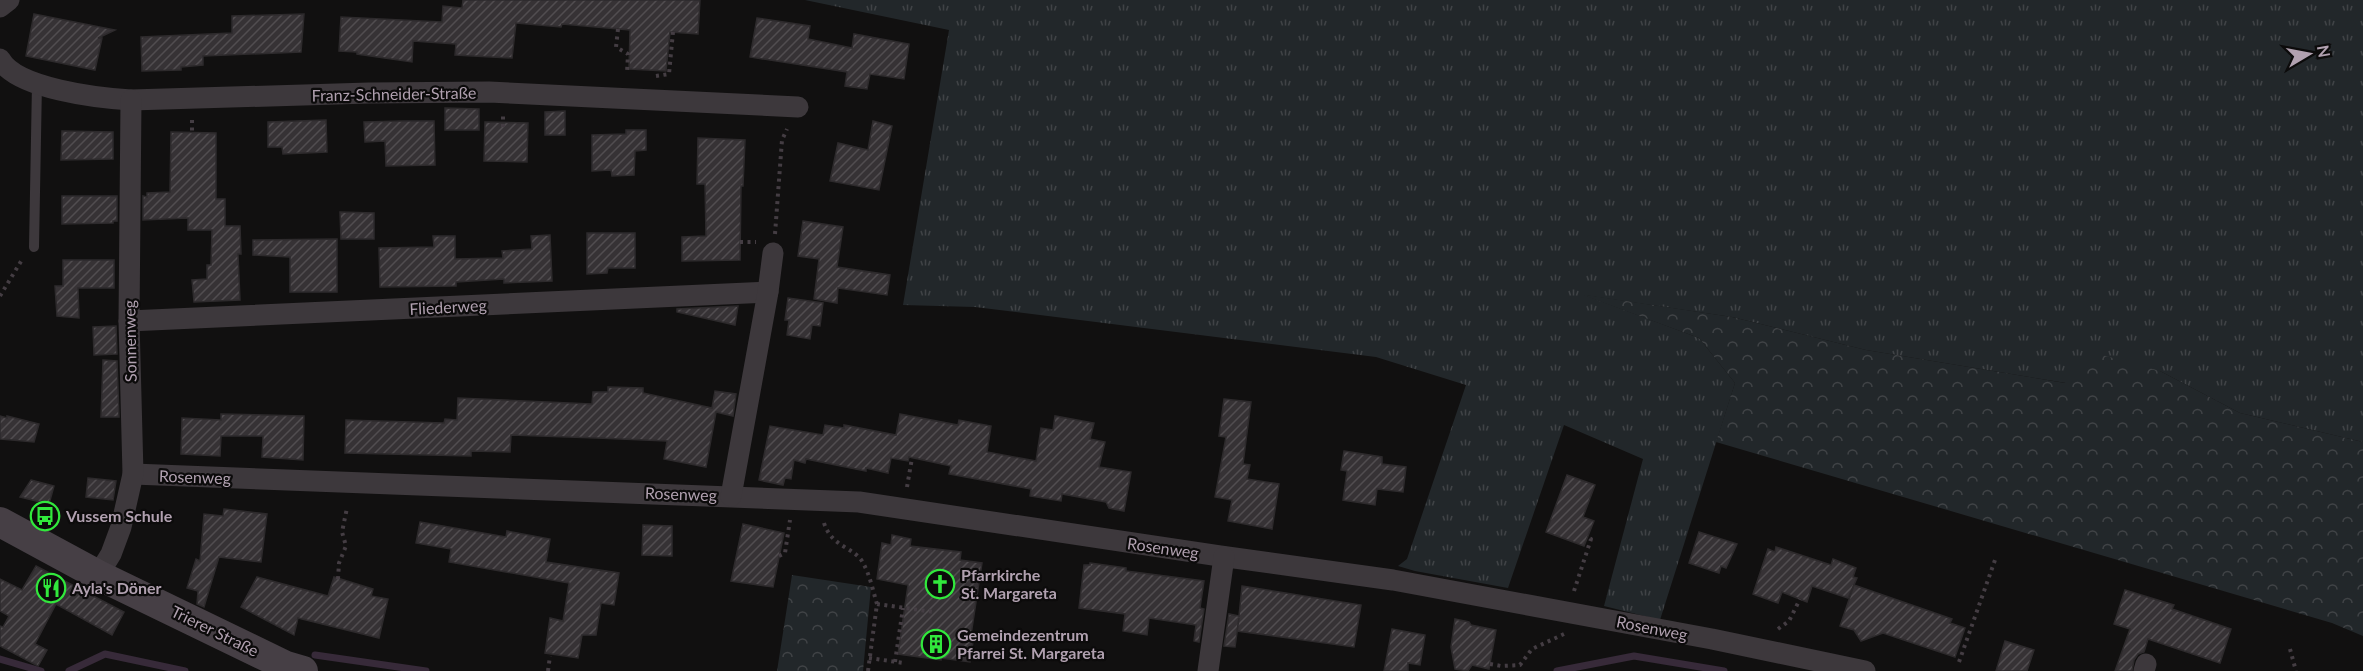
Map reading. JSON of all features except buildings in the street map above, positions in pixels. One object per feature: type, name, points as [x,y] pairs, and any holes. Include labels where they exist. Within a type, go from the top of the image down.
[{"type":"main road","name":"Trierer Straße","points":[[0,522],[98,575],[286,666],[303,671]]},
{"type":"street","points":[[0,7],[9,0]]},
{"type":"street","name":"Franz-Schneider-Straße","points":[[0,59],[4,66],[14,74],[37,83],[105,99],[489,92],[798,107]]},
{"type":"street","name":"Sonnenweg","points":[[98,575],[111,554],[121,527],[133,474],[129,321],[131,100]]},
{"type":"street","points":[[731,496],[773,253]]},
{"type":"street","name":"Fliederweg","points":[[129,321],[768,292]]},
{"type":"street","name":"Rosenweg","points":[[133,474],[858,502],[1224,557],[1572,604],[1865,671]]},
{"type":"street","points":[[1208,671],[1224,557]]},
{"type":"lane","points":[[34,247],[37,83]]},
{"type":"path","points":[[618,29],[616,47],[628,54],[627,73]]},
{"type":"path","points":[[654,76],[669,74],[673,32]]},
{"type":"path","points":[[773,253],[782,141]]},
{"type":"path","points":[[0,296],[26,252],[34,247]]},
{"type":"path","points":[[905,498],[912,458]]},
{"type":"path","points":[[338,579],[339,563],[346,546],[342,532],[346,508]]},
{"type":"path","points":[[779,556],[785,553],[792,510]]},
{"type":"path","points":[[826,531],[835,542],[862,561],[877,604],[868,671]]},
{"type":"path","points":[[1490,664],[1520,665],[1532,649],[1570,631],[1572,604],[1591,539],[1587,538]]},
{"type":"path","points":[[1959,662],[1995,560]]},
{"type":"path","points":[[1775,631],[1789,621],[1800,599]]},
{"type":"path","points":[[877,604],[934,612]]},
{"type":"path","points":[[895,662],[903,608]]},
{"type":"path","points":[[2290,649],[2296,671]]},
{"type":"path","points":[[548,671],[550,656]]},
{"type":"path","points":[[869,658],[904,663]]},
{"type":"green space","points":[[805,0],[2363,0],[2363,442],[2240,413],[2160,371],[2066,383],[1866,350],[1732,317],[1584,295],[1699,338],[1735,383],[1660,620],[1604,606],[1643,459],[1564,425],[1508,588],[1415,571],[1398,566],[1407,559],[1466,385],[1376,357],[975,307],[903,305],[949,30]]},
{"type":"green space","points":[[1580,294],[1732,317],[1866,350],[2065,383],[2095,353],[2160,371],[2240,413],[2363,442],[2363,636],[2332,623],[1716,442],[1735,383],[1699,338]]},
{"type":"green space","points":[[792,575],[871,587],[863,671],[777,671]]},
{"type":"waterway","points":[[69,671],[105,654],[185,671]]},
{"type":"waterway","points":[[315,655],[426,671]]},
{"type":"waterway","points":[[1557,671],[1634,656],[1724,671]]},
{"type":"waterway","points":[[0,659],[41,671]]},
{"type":"place","name":"Vussem Schule","points":[[45,516]]},
{"type":"place","name":"Pfarrkirche St. Margareta","points":[[940,584]]},
{"type":"place","name":"Ayla's Döner","points":[[51,588]]},
{"type":"place","name":"Gemeindezentrum Pfarrei St. Margareta","points":[[936,644]]}]
